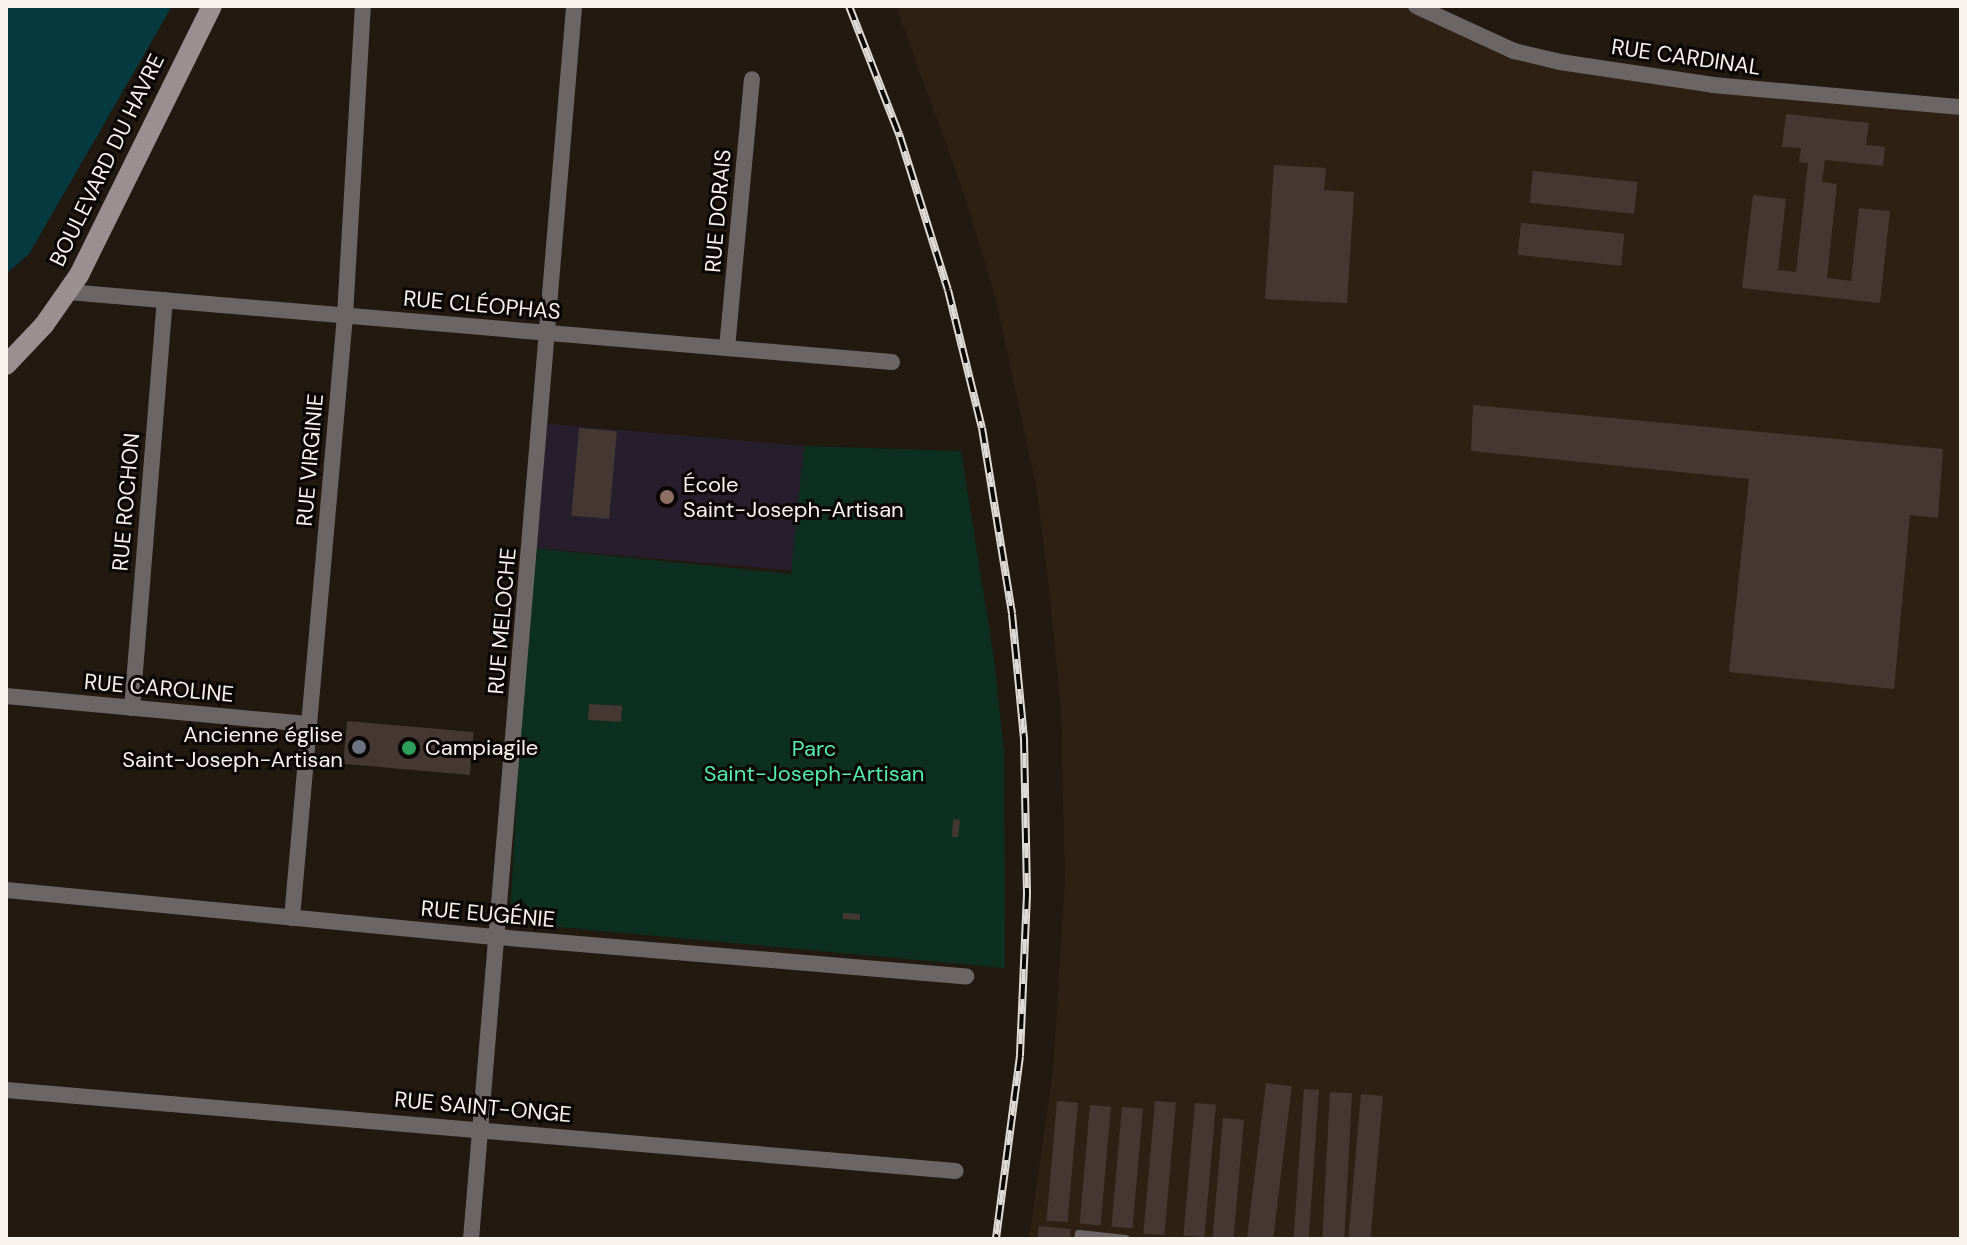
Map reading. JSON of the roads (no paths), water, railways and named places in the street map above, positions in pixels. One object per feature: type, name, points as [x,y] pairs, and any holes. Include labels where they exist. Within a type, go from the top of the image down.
[{"type":"street","name":"BOULEVARD DU HAVRE","points":[[6,365],[44,325],[68,292],[112,214],[179,67],[212,6]]},
{"type":"street","name":"RUE VIRGINIE","points":[[292,918],[345,316],[363,6]]},
{"type":"street","name":"RUE MELOCHE","points":[[471,1239],[574,6]]},
{"type":"street","name":"RUE CARDINAL","points":[[1416,6],[1514,51],[1560,62],[1713,85],[1961,107]]},
{"type":"street","name":"RUE DORAIS","points":[[727,348],[752,79]]},
{"type":"street","name":"RUE CLÉOPHAS","points":[[68,292],[892,362]]},
{"type":"street","name":"RUE ROCHON","points":[[132,708],[165,300]]},
{"type":"street","name":"RUE CAROLINE","points":[[6,696],[308,724]]},
{"type":"street","name":"RUE EUGÉNIE","points":[[6,890],[497,937],[966,976]]},
{"type":"street","name":"RUE SAINT-ONGE","points":[[6,1090],[956,1171]]},
{"type":"lane","points":[[1078,1239],[1079,1234],[1126,1239]]},
{"type":"water","points":[[6,6],[172,6],[29,254],[6,274]]},
{"type":"railway","points":[[849,6],[900,137],[948,290],[982,428],[1012,614],[1024,738],[1027,894],[1020,1056],[996,1239]]},
{"type":"place","name":"École Saint-Joseph-Artisan","points":[[667,497]]},
{"type":"place","name":"Ancienne église Saint-Joseph-Artisan","points":[[359,747]]},
{"type":"place","name":"Campiagile","points":[[409,748]]},
{"type":"park label","name":"Parc Saint-Joseph-Artisan","points":[[814,760]]}]
